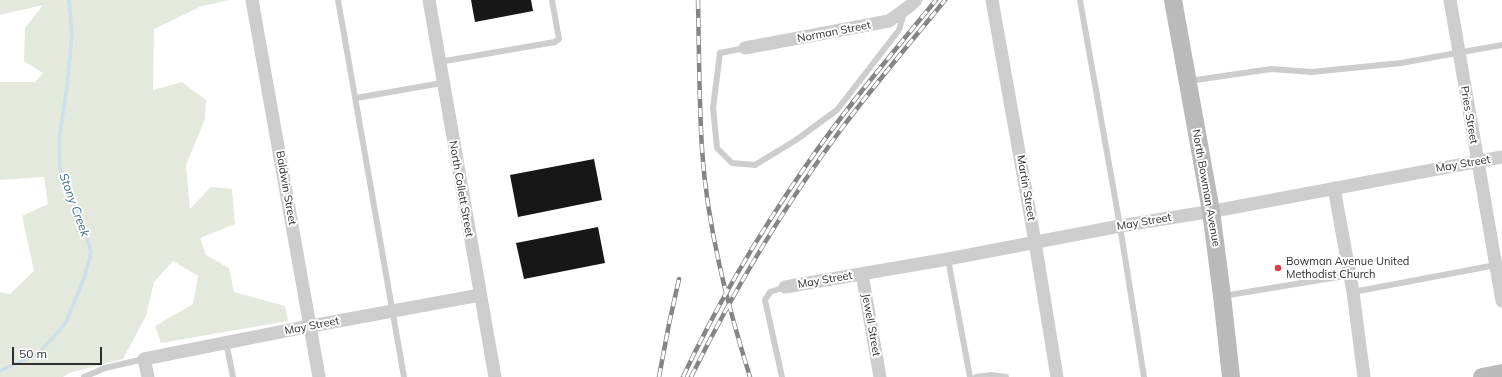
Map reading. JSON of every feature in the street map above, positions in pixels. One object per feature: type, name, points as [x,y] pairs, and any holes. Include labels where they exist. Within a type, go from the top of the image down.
[{"type":"street","name":"Baldwin Street","points":[[252,0],[319,377]]},
{"type":"street","name":"North Collett Street","points":[[429,0],[442,83],[495,377]]},
{"type":"street","name":"Norman Street","points":[[745,48],[889,21],[916,0]]},
{"type":"street","name":"Martin Street","points":[[993,0],[1057,377]]},
{"type":"street","name":"North Bowman Avenue","points":[[1173,0],[1211,210],[1231,377]]},
{"type":"street","name":"Pries Street","points":[[1450,0],[1477,162],[1499,265],[1502,301]]},
{"type":"street","name":"May Street","points":[[786,287],[948,259],[1120,226],[1502,157]]},
{"type":"street","points":[[1334,188],[1353,292],[1364,377]]},
{"type":"street","name":"Jewell Street","points":[[862,274],[880,377]]},
{"type":"street","name":"May Street","points":[[144,359],[310,326],[480,295]]},
{"type":"street","points":[[144,359],[148,377]]},
{"type":"street","points":[[1482,377],[1502,373]]},
{"type":"lane","points":[[338,0],[404,377]]},
{"type":"lane","points":[[439,62],[555,42],[559,39],[552,0]]},
{"type":"lane","points":[[1080,0],[1120,226],[1144,377]]},
{"type":"lane","points":[[745,48],[720,53],[713,108],[717,148],[732,163],[755,165],[796,140],[837,110],[899,30],[905,10]]},
{"type":"lane","points":[[1188,82],[1271,69],[1312,72],[1401,63],[1502,46]]},
{"type":"lane","points":[[356,98],[442,83]]},
{"type":"lane","points":[[948,259],[970,377]]},
{"type":"lane","points":[[1353,292],[1499,265]]},
{"type":"lane","points":[[1222,296],[1350,275]]},
{"type":"lane","points":[[782,377],[765,300],[770,292],[786,287]]},
{"type":"lane","points":[[226,342],[233,377]]},
{"type":"lane","points":[[84,377],[104,368],[144,359]]},
{"type":"lane","points":[[976,377],[991,375],[1006,377]]},
{"type":"shaded area","points":[[0,0],[229,0],[202,6],[154,29],[153,90],[182,82],[206,100],[205,119],[186,165],[190,209],[211,187],[232,189],[235,224],[200,238],[206,255],[229,268],[234,292],[285,306],[288,321],[161,343],[155,326],[193,304],[198,276],[173,261],[154,282],[146,316],[123,359],[69,373],[63,377],[0,377],[0,292],[10,294],[34,271],[22,216],[48,204],[44,177],[0,180],[0,82],[35,82],[43,73],[24,61],[25,28],[43,5],[0,15]]},
{"type":"building","points":[[471,0],[531,0],[533,11],[475,22]]},
{"type":"building","points":[[594,159],[602,200],[518,217],[510,175]]},
{"type":"building","points":[[598,227],[605,263],[524,279],[516,243]]},
{"type":"waterway","name":"Stony Creek","points":[[0,371],[39,353],[65,324],[85,276],[91,252],[80,216],[60,169],[59,140],[67,86],[72,35],[69,0]]},
{"type":"railway","points":[[698,0],[701,130],[708,207],[726,293],[750,377]]},
{"type":"railway","points":[[683,377],[724,296],[788,192],[820,145],[852,103],[936,0]]},
{"type":"railway","points":[[691,377],[742,281],[800,188],[842,128],[945,0]]},
{"type":"railway","points":[[659,377],[679,279]]},
{"type":"place","name":"Bowman Avenue United Methodist Church","points":[[1278,268]]}]
